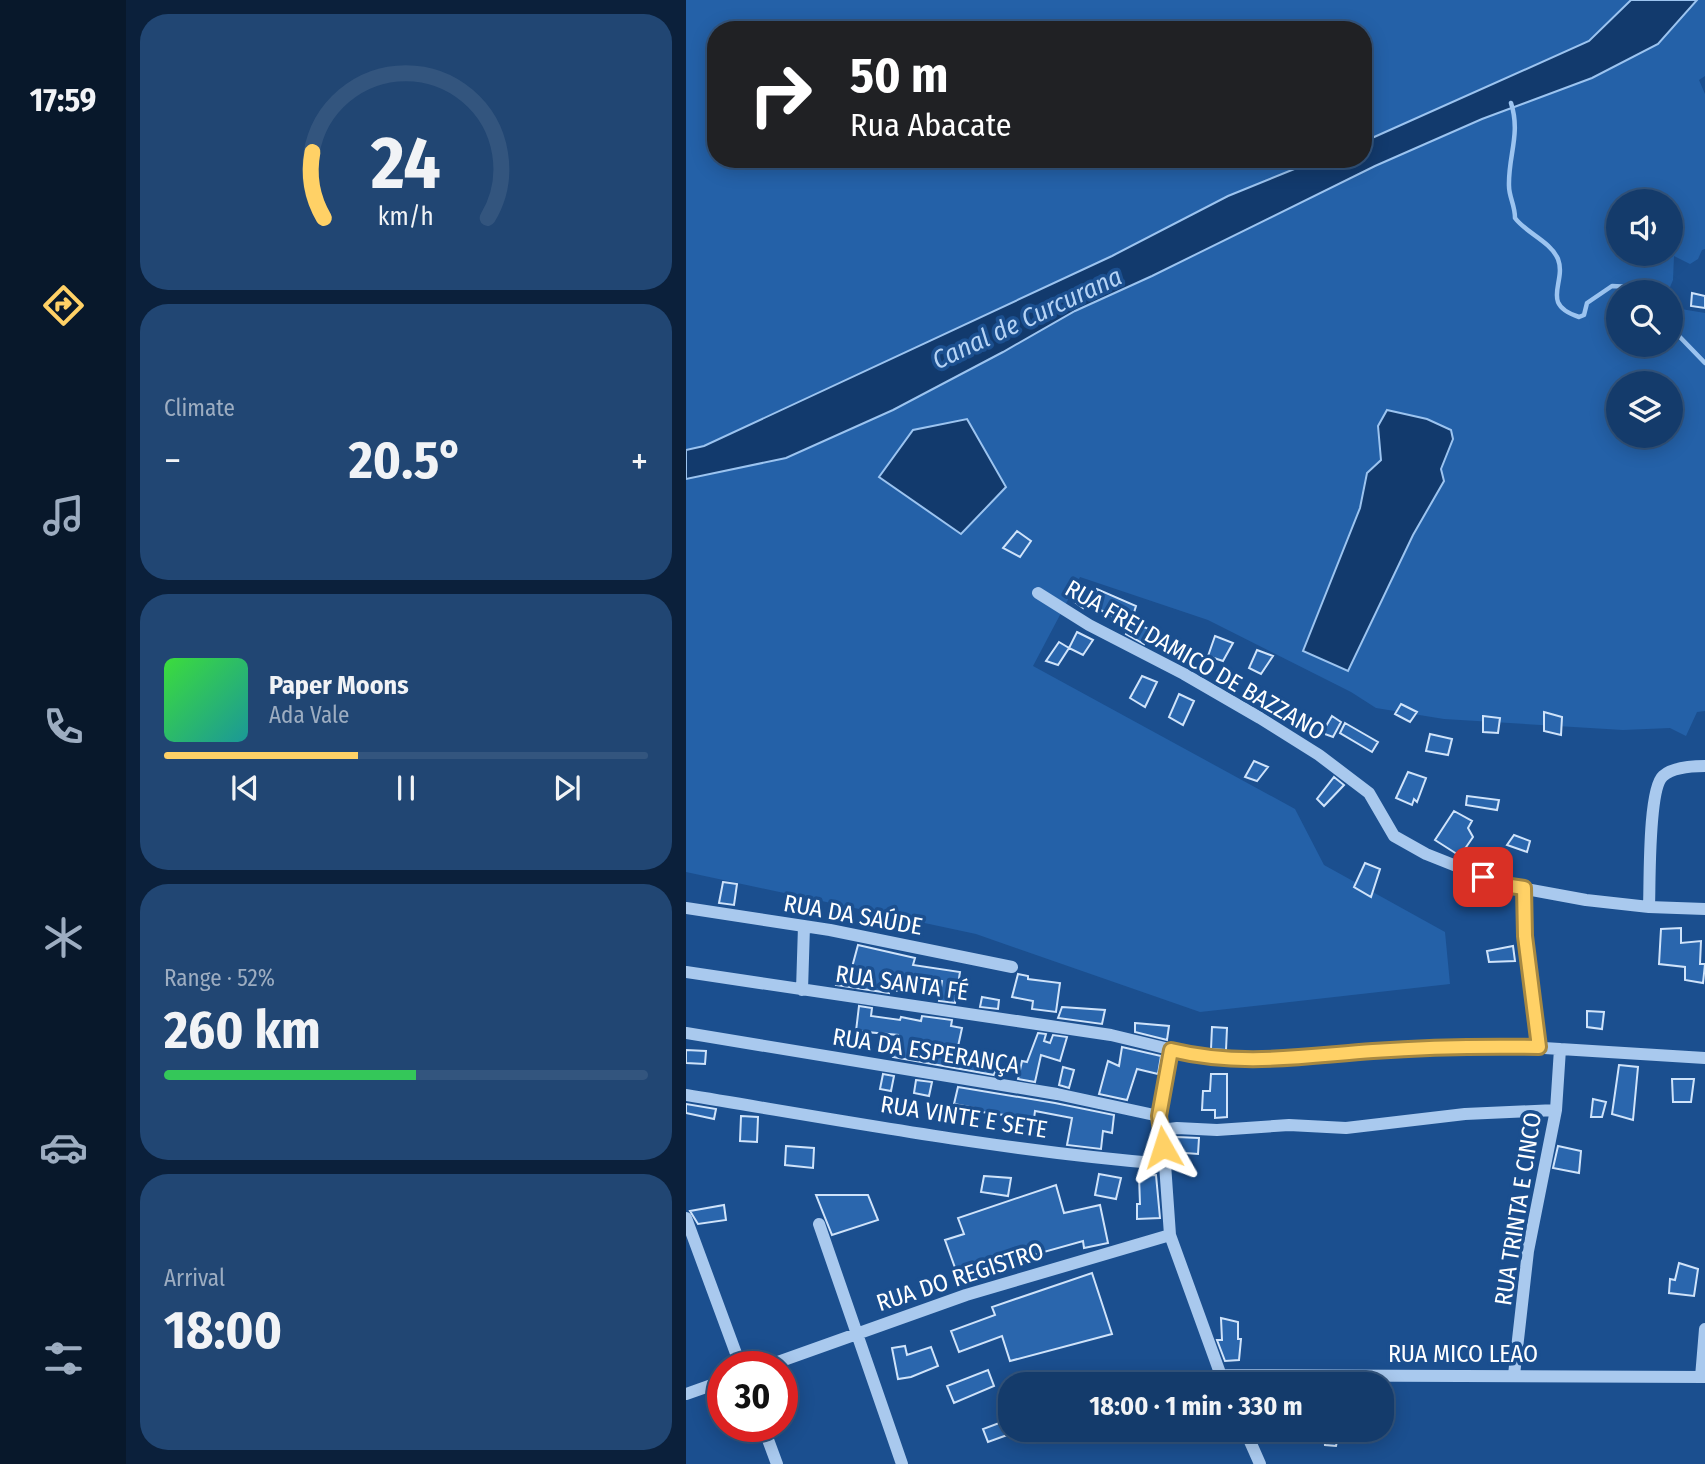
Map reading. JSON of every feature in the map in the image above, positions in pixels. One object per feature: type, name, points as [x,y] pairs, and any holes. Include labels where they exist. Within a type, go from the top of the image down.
[{"type":"street","name":"RUA FREI DAMICO DE BAZZANO","points":[[1038,593],[1088,625],[1184,674],[1319,755],[1369,793],[1394,836],[1426,854],[1504,885],[1586,900],[1649,907],[1705,909]]},
{"type":"street","points":[[1649,907],[1652,814],[1656,789],[1664,774],[1692,766],[1705,766]]},
{"type":"street","points":[[1524,888],[1525,936],[1539,1047]]},
{"type":"street","name":"RUA DA SAÚDE","points":[[686,908],[804,926],[1012,967]]},
{"type":"street","points":[[802,990],[804,926]]},
{"type":"street","name":"RUA SANTA FÉ","points":[[686,972],[1111,1035],[1198,1056],[1269,1060],[1373,1051],[1539,1047],[1705,1058]]},
{"type":"street","name":"RUA DA ESPERANÇA","points":[[686,1033],[1057,1094],[1159,1116]]},
{"type":"street","name":"RUA TRINTA E CINCO","points":[[1514,1376],[1533,1218],[1556,1110],[1560,1049]]},
{"type":"street","points":[[1171,1050],[1159,1116],[1170,1235],[1219,1372]]},
{"type":"street","name":"RUA VINTE E SETE","points":[[686,1095],[967,1140],[1165,1164]]},
{"type":"street","points":[[1161,1130],[1217,1130],[1289,1125],[1346,1128],[1465,1114],[1556,1110]]},
{"type":"street","points":[[686,1218],[735,1351]]},
{"type":"street","points":[[819,1224],[902,1464]]},
{"type":"street","name":"RUA DO REGISTRO","points":[[798,1354],[965,1295],[1170,1235]]},
{"type":"street","points":[[1703,1377],[1705,1329]]},
{"type":"street","name":"RUA MICO LEAO","points":[[1394,1377],[1703,1377]]},
{"type":"street","points":[[686,1394],[707,1387]]},
{"type":"street","points":[[768,1442],[776,1464]]},
{"type":"street","points":[[1250,1442],[1260,1464]]},
{"type":"shaded area","points":[[686,0],[1631,0],[1589,41],[1372,138],[1372,21],[707,21],[707,168],[1297,168],[1228,196],[1112,256],[704,446],[686,450]]},
{"type":"shaded area","points":[[1697,0],[1705,0],[1705,76],[1699,80],[1705,94],[1705,249],[1698,259],[1690,264],[1683,260],[1683,189],[1606,189],[1606,266],[1674,266],[1673,280],[1606,280],[1606,357],[1683,357],[1683,309],[1705,313],[1705,711],[1697,712],[1686,736],[1670,728],[1623,730],[1444,719],[1376,708],[1351,692],[1208,620],[1080,577],[1033,666],[1295,809],[1324,865],[1445,932],[1450,984],[1200,1012],[976,934],[686,872],[686,479],[786,458],[893,410],[1075,311],[1375,166],[1482,119],[1592,78],[1658,44]]},
{"type":"water","points":[[1631,0],[1697,0],[1658,44],[1592,78],[1482,119],[1372,167],[1372,138],[1589,41]]},
{"type":"water","name":"Canal de Curcurana","points":[[1297,168],[1371,168],[1075,311],[893,410],[786,458],[686,479],[686,450],[704,446],[1112,256],[1228,196]]},
{"type":"water","points":[[1387,410],[1427,419],[1451,430],[1453,439],[1441,469],[1444,481],[1413,535],[1348,671],[1303,651],[1360,508],[1367,473],[1381,460],[1378,426]]},
{"type":"water","points":[[967,419],[1006,487],[961,534],[879,477],[913,430]]},
{"type":"building","points":[[1692,293],[1705,296],[1705,308],[1691,306]]},
{"type":"building","points":[[1017,531],[1031,541],[1020,557],[1003,548]]},
{"type":"building","points":[[1067,588],[1095,595],[1097,589],[1136,606],[1131,622],[1117,619],[1086,602],[1083,608],[1072,600],[1074,596],[1066,592]]},
{"type":"building","points":[[1131,622],[1149,629],[1144,644],[1126,634]]},
{"type":"building","points":[[1077,632],[1093,640],[1083,655],[1069,648]]},
{"type":"building","points":[[1215,636],[1233,643],[1223,661],[1208,656]]},
{"type":"building","points":[[1059,642],[1069,648],[1058,665],[1046,661]]},
{"type":"building","points":[[1257,650],[1273,656],[1261,674],[1249,668]]},
{"type":"building","points":[[1142,676],[1157,682],[1145,707],[1130,698]]},
{"type":"building","points":[[1179,694],[1194,701],[1183,725],[1169,717]]},
{"type":"building","points":[[1401,704],[1417,712],[1410,722],[1395,714]]},
{"type":"building","points":[[1544,712],[1562,717],[1561,735],[1544,731]]},
{"type":"building","points":[[1332,716],[1341,722],[1333,737],[1322,733]]},
{"type":"building","points":[[1483,716],[1500,718],[1498,733],[1483,732]]},
{"type":"building","points":[[1345,723],[1378,742],[1372,752],[1340,733]]},
{"type":"building","points":[[1430,734],[1452,739],[1448,755],[1426,751]]},
{"type":"building","points":[[1254,761],[1268,767],[1257,781],[1245,777]]},
{"type":"building","points":[[1408,772],[1426,778],[1417,802],[1414,799],[1412,805],[1396,798]]},
{"type":"building","points":[[1334,777],[1344,785],[1324,806],[1317,799]]},
{"type":"building","points":[[1467,796],[1499,800],[1497,810],[1466,805]]},
{"type":"building","points":[[1454,811],[1472,821],[1468,828],[1473,837],[1460,856],[1435,840]]},
{"type":"building","points":[[1514,835],[1530,841],[1527,852],[1507,845]]},
{"type":"building","points":[[1365,863],[1380,869],[1371,897],[1354,887]]},
{"type":"building","points":[[723,882],[737,884],[734,905],[719,903]]},
{"type":"building","points":[[1681,928],[1681,943],[1701,941],[1700,964],[1705,964],[1703,983],[1685,980],[1685,967],[1659,964],[1661,929]]},
{"type":"building","points":[[858,945],[915,958],[913,965],[960,972],[955,1003],[939,1001],[942,981],[916,977],[914,993],[889,990],[889,993],[836,985],[839,969],[851,971]]},
{"type":"building","points":[[1513,946],[1515,961],[1489,962],[1487,951]]},
{"type":"building","points":[[1018,974],[1028,976],[1028,979],[1060,983],[1056,1012],[1032,1009],[1033,1001],[1012,997]]},
{"type":"building","points":[[982,997],[999,1000],[998,1009],[980,1007]]},
{"type":"building","points":[[859,1006],[872,1008],[871,1016],[900,1020],[901,1017],[921,1021],[922,1016],[952,1020],[951,1026],[962,1028],[957,1051],[998,1058],[994,1075],[893,1057],[898,1035],[856,1031]]},
{"type":"building","points":[[1062,1007],[1105,1010],[1102,1024],[1058,1018]]},
{"type":"building","points":[[1587,1011],[1604,1012],[1602,1029],[1587,1027]]},
{"type":"building","points":[[1135,1023],[1169,1026],[1167,1040],[1135,1032]]},
{"type":"building","points":[[1212,1027],[1227,1028],[1226,1050],[1211,1049]]},
{"type":"building","points":[[1038,1033],[1046,1034],[1044,1041],[1050,1043],[1053,1035],[1067,1037],[1060,1061],[1041,1055],[1035,1082],[1018,1079],[1022,1061],[1027,1062]]},
{"type":"building","points":[[1122,1047],[1161,1056],[1158,1074],[1137,1069],[1127,1100],[1099,1094],[1108,1061],[1119,1066]]},
{"type":"building","points":[[686,1050],[706,1051],[705,1064],[686,1063]]},
{"type":"building","points":[[1619,1065],[1638,1067],[1633,1120],[1612,1114]]},
{"type":"building","points":[[1063,1067],[1074,1070],[1069,1088],[1059,1085]]},
{"type":"building","points":[[883,1074],[894,1076],[891,1091],[880,1089]]},
{"type":"building","points":[[1211,1074],[1227,1074],[1227,1117],[1215,1118],[1215,1110],[1202,1110],[1203,1091],[1210,1091]]},
{"type":"building","points":[[1672,1079],[1694,1079],[1691,1102],[1673,1102]]},
{"type":"building","points":[[916,1080],[932,1082],[929,1096],[914,1093]]},
{"type":"building","points":[[958,1087],[1114,1115],[1112,1133],[1103,1131],[1101,1149],[1067,1145],[1072,1118],[1035,1111],[1034,1119],[974,1111],[975,1108],[954,1104]]},
{"type":"building","points":[[1593,1099],[1606,1102],[1602,1117],[1591,1117]]},
{"type":"building","points":[[686,1104],[716,1109],[714,1119],[686,1113]]},
{"type":"building","points":[[741,1116],[758,1117],[757,1142],[740,1141]]},
{"type":"building","points":[[1171,1138],[1199,1138],[1198,1154],[1172,1152]]},
{"type":"building","points":[[786,1146],[814,1148],[813,1168],[785,1165]]},
{"type":"building","points":[[1558,1146],[1581,1151],[1579,1173],[1553,1168]]},
{"type":"building","points":[[1099,1174],[1121,1178],[1116,1199],[1095,1195]]},
{"type":"building","points":[[1156,1175],[1160,1218],[1137,1219],[1137,1204],[1140,1204],[1139,1176]]},
{"type":"building","points":[[984,1176],[1011,1178],[1008,1196],[981,1192]]},
{"type":"building","points":[[1056,1185],[1064,1213],[1100,1205],[1108,1243],[1084,1248],[1083,1241],[958,1276],[945,1240],[964,1234],[958,1218]]},
{"type":"building","points":[[816,1195],[868,1195],[878,1220],[832,1235]]},
{"type":"building","points":[[724,1205],[726,1220],[698,1224],[690,1211]]},
{"type":"building","points":[[1679,1263],[1698,1269],[1694,1296],[1669,1293],[1670,1279],[1675,1280]]},
{"type":"building","points":[[1092,1273],[1112,1334],[1010,1361],[1002,1336],[959,1352],[951,1331],[995,1315],[992,1307]]},
{"type":"building","points":[[1221,1318],[1238,1322],[1238,1339],[1241,1339],[1239,1360],[1225,1361],[1217,1340],[1222,1340]]},
{"type":"building","points":[[905,1346],[907,1355],[931,1347],[938,1366],[911,1377],[898,1379],[892,1348]]},
{"type":"building","points":[[988,1370],[994,1386],[954,1403],[947,1386]]},
{"type":"building","points":[[998,1423],[998,1438],[988,1442],[983,1429]]},
{"type":"building","points":[[1325,1442],[1337,1442],[1336,1446],[1325,1445]]},
{"type":"waterway","points":[[1511,103],[1515,125],[1509,186],[1515,218],[1549,247],[1558,259],[1560,268],[1557,299],[1567,312],[1579,317],[1584,315],[1587,303],[1606,290]]},
{"type":"waterway","points":[[1683,340],[1705,363]]},
{"type":"route","points":[[1163,1147],[1159,1116],[1171,1050],[1232,1060],[1269,1060],[1373,1051],[1539,1047],[1525,936],[1524,888],[1504,885],[1483,877]]}]
